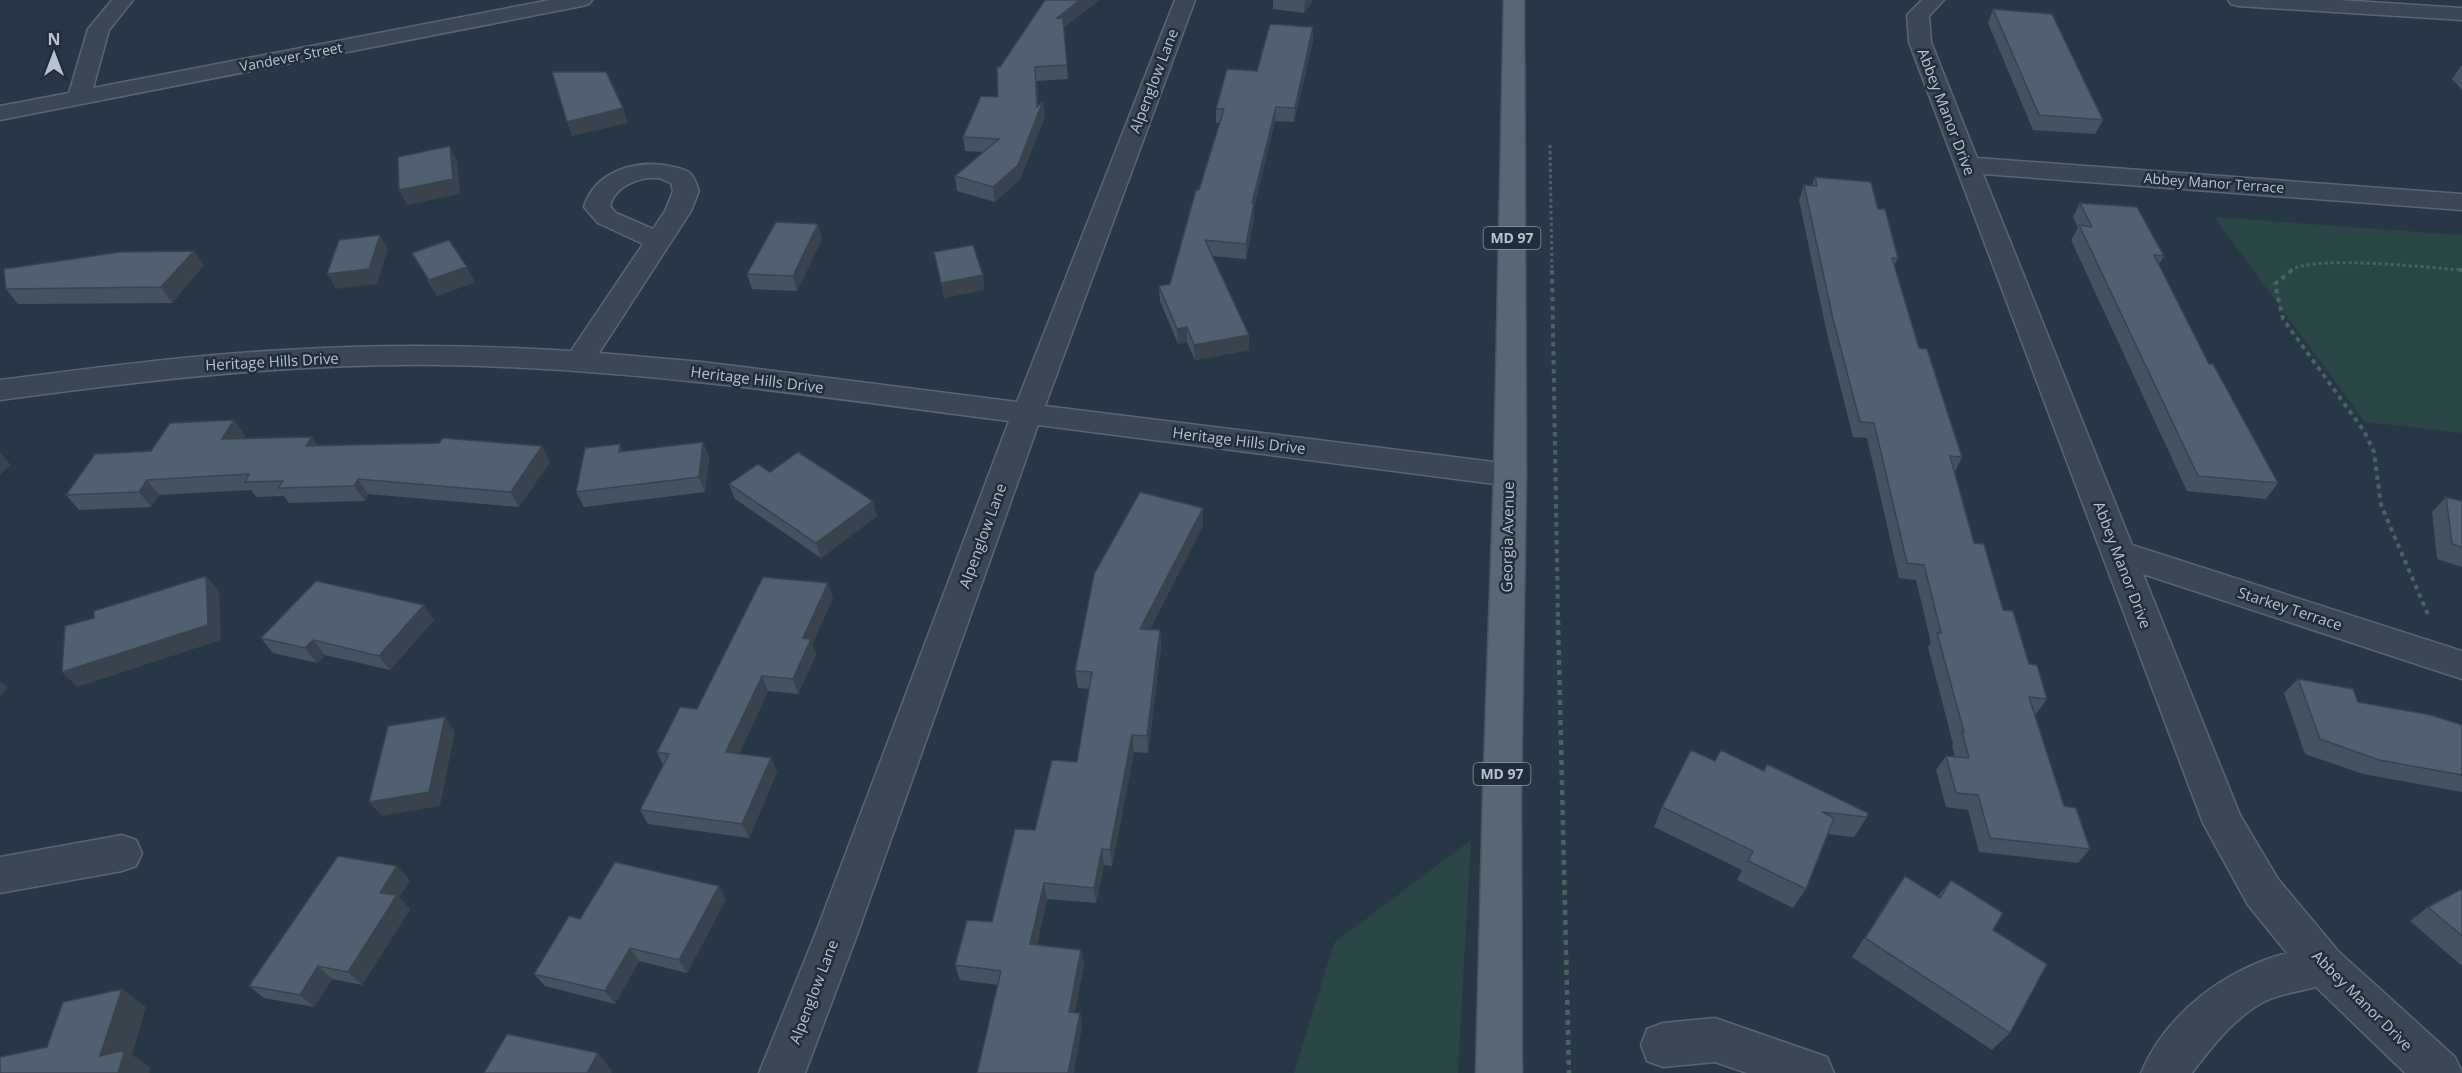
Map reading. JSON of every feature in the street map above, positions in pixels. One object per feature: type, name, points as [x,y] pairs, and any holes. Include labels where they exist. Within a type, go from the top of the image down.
[{"type":"main road","name":"Georgia Avenue","points":[[1499,1073],[1502,797],[1510,475],[1514,0]]},
{"type":"street","points":[[79,98],[99,29],[123,0]]},
{"type":"street","name":"Vandever Street","points":[[0,113],[582,0]]},
{"type":"street","name":"Alpenglow Lane","points":[[782,1073],[836,935],[1028,414],[1185,0]]},
{"type":"street","name":"Abbey Manor Drive","points":[[1934,0],[1918,15],[1920,42],[1965,165],[2223,823],[2263,892],[2323,965],[2439,1073]]},
{"type":"street","points":[[2238,0],[2462,14]]},
{"type":"street","name":"Abbey Manor Terrace","points":[[1965,165],[2462,202]]},
{"type":"street","points":[[579,361],[658,241]]},
{"type":"street","name":"Heritage Hills Drive","points":[[0,390],[200,366],[286,359],[410,357],[579,361],[702,372],[1510,475]]},
{"type":"street","name":"Starkey Terrace","points":[[2118,554],[2453,663]]},
{"type":"street","points":[[0,875],[122,853]]},
{"type":"street","points":[[2164,1073],[2194,1033],[2228,1003],[2253,986],[2323,965]]},
{"type":"street","points":[[1663,1045],[1715,1040],[1811,1073]]},
{"type":"path","points":[[1551,145],[1560,745],[1569,1073]]},
{"type":"path","points":[[2453,663],[2425,607],[2381,505],[2374,452],[2364,431],[2283,319],[2275,284],[2295,267],[2327,261],[2462,270]]},
{"type":"green space","points":[[2214,217],[2462,235],[2462,433],[2365,422]]},
{"type":"green space","points":[[1471,840],[1458,1073],[1294,1073],[1334,943]]},
{"type":"building","points":[[1045,0],[1080,0],[1057,18],[1063,18],[1067,65],[1035,67],[1037,107],[1043,101],[1018,165],[993,187],[955,176],[999,139],[963,137],[981,96],[998,97],[997,67],[1000,67]]},
{"type":"building","points":[[1993,9],[2052,14],[2103,120],[2039,115]]},
{"type":"building","points":[[1270,24],[1313,27],[1295,108],[1276,107],[1252,203],[1254,203],[1246,244],[1205,240],[1249,335],[1194,345],[1187,327],[1177,329],[1159,286],[1170,284],[1196,190],[1199,190],[1224,109],[1216,109],[1227,69],[1257,71]]},
{"type":"building","points":[[552,72],[606,72],[623,108],[567,122]]},
{"type":"building","points":[[450,146],[453,179],[399,190],[398,157]]},
{"type":"building","points":[[1815,177],[1871,182],[1878,209],[1885,209],[1898,258],[1892,258],[1919,348],[1927,349],[1962,457],[1950,456],[1974,543],[1984,544],[2003,610],[2013,611],[2029,664],[2037,665],[2047,699],[2029,697],[2064,806],[2076,808],[2090,849],[1990,838],[1978,795],[1956,793],[1946,756],[1969,758],[1962,732],[1964,732],[1937,633],[1941,633],[1924,565],[1907,563],[1874,423],[1860,422],[1833,319],[1804,185],[1817,186]]},
{"type":"building","points":[[2080,203],[2137,207],[2164,256],[2154,255],[2209,364],[2213,364],[2278,483],[2198,476],[2079,225],[2092,227]]},
{"type":"building","points":[[776,222],[818,224],[793,276],[747,274]]},
{"type":"building","points":[[380,235],[369,269],[327,274],[339,240]]},
{"type":"building","points":[[449,240],[467,267],[429,280],[412,253]]},
{"type":"building","points":[[973,245],[983,275],[941,283],[934,252]]},
{"type":"building","points":[[194,251],[161,287],[6,289],[4,269],[120,252]]},
{"type":"building","points":[[234,420],[222,439],[312,437],[306,446],[439,443],[443,438],[542,446],[511,492],[358,479],[354,486],[278,488],[283,481],[245,482],[249,474],[147,480],[139,492],[66,495],[95,454],[151,451],[170,423]]},
{"type":"building","points":[[703,442],[699,477],[576,492],[585,448],[620,444],[619,452]]},
{"type":"building","points":[[798,452],[873,501],[816,543],[729,484],[758,464],[770,472]]},
{"type":"building","points":[[1140,492],[1203,508],[1140,629],[1160,630],[1147,736],[1132,735],[1110,850],[1102,849],[1094,888],[1044,883],[1030,944],[1081,950],[1069,1012],[1080,1013],[1068,1073],[977,1073],[1001,971],[955,965],[967,920],[992,922],[1015,829],[1035,830],[1052,760],[1077,762],[1092,672],[1075,671],[1094,574]]},
{"type":"building","points":[[2446,497],[2462,501],[2462,547],[2452,544]]},
{"type":"building","points":[[206,576],[208,625],[62,672],[65,626],[94,618],[94,611]]},
{"type":"building","points":[[763,577],[828,583],[803,638],[811,639],[793,679],[762,676],[726,752],[771,758],[742,824],[640,810],[669,754],[657,752],[680,707],[697,709]]},
{"type":"building","points":[[316,581],[424,605],[379,656],[313,640],[305,648],[261,638]]},
{"type":"building","points":[[2298,679],[2353,689],[2358,702],[2431,715],[2462,725],[2462,775],[2379,760],[2320,739]]},
{"type":"building","points":[[445,717],[429,792],[369,802],[388,726]]},
{"type":"building","points":[[1691,750],[1715,761],[1721,750],[1764,771],[1767,764],[1868,813],[1867,817],[1822,812],[1834,818],[1806,889],[1748,861],[1753,851],[1662,807]]},
{"type":"building","points":[[338,856],[397,866],[380,893],[397,895],[348,972],[318,966],[300,995],[249,986]]},
{"type":"building","points":[[615,862],[719,886],[679,960],[630,948],[605,991],[534,974],[569,916],[580,919]]},
{"type":"building","points":[[1905,876],[1940,898],[1951,880],[2003,913],[1993,930],[2047,964],[2010,1033],[1865,938]]},
{"type":"building","points":[[2462,889],[2462,936],[2428,907]]},
{"type":"building","points":[[122,989],[100,1056],[125,1050],[118,1073],[0,1073],[0,1057],[47,1047],[63,1002]]},
{"type":"building","points":[[507,1034],[598,1053],[587,1073],[484,1073]]}]
